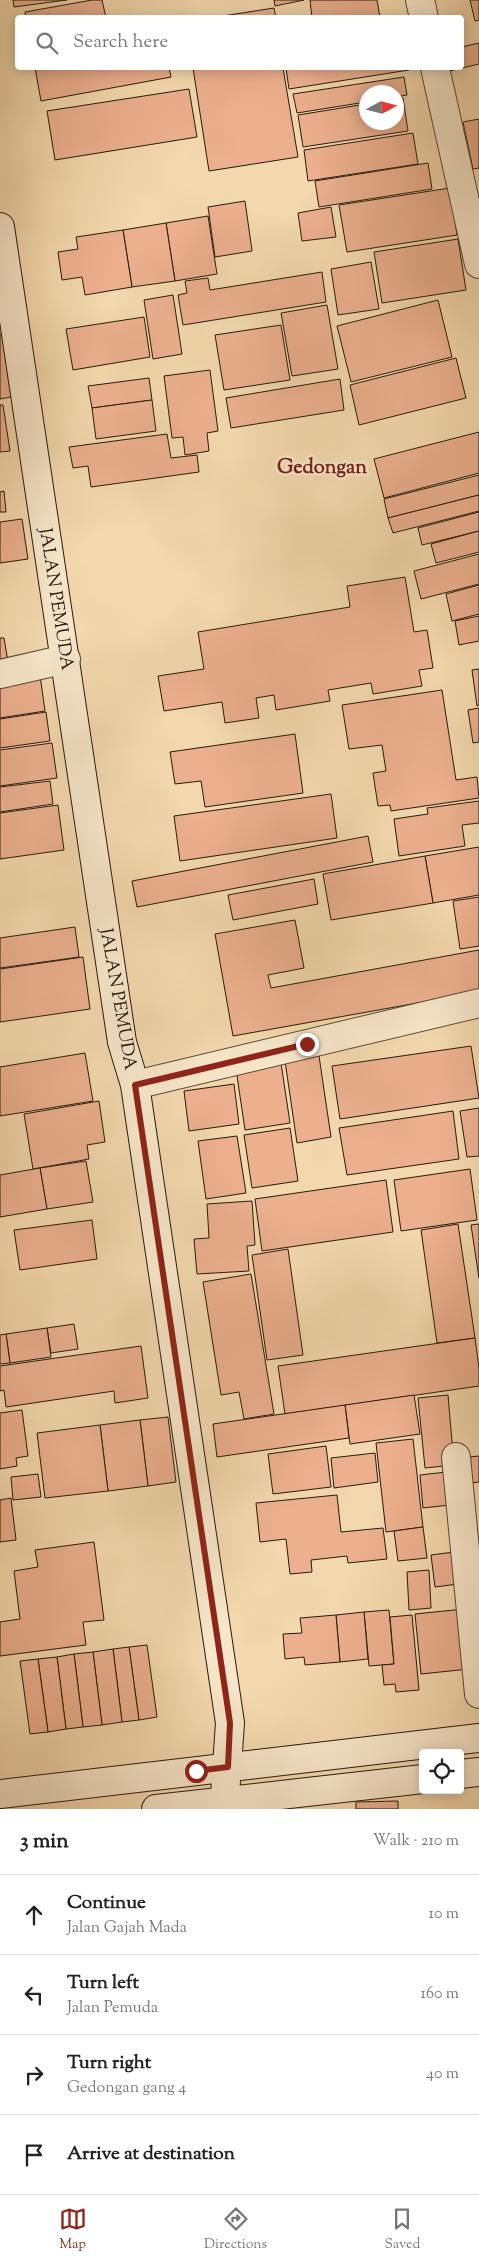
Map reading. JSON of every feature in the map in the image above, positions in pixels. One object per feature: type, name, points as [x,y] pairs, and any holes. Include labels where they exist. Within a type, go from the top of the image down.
[{"type":"street","points":[[420,0],[423,15]]},
{"type":"street","points":[[435,70],[479,264]]},
{"type":"street","name":"JALAN PEMUDA","points":[[0,228],[122,1042],[135,1085],[230,1723],[224,1805]]},
{"type":"street","points":[[0,674],[66,659]]},
{"type":"street","points":[[135,1085],[479,1003]]},
{"type":"street","points":[[456,1456],[479,1694]]},
{"type":"street","points":[[0,1794],[479,1738]]},
{"type":"street","points":[[464,1774],[479,1772]]},
{"type":"street","points":[[156,1809],[224,1805],[419,1780]]},
{"type":"building","points":[[13,0],[67,0],[14,7]]},
{"type":"building","points":[[92,0],[102,0],[105,15],[26,15],[25,12]]},
{"type":"building","points":[[274,0],[304,0],[275,6]]},
{"type":"building","points":[[310,0],[377,0],[380,15],[312,15]]},
{"type":"building","points":[[470,0],[479,0],[479,20],[475,21]]},
{"type":"building","points":[[274,8],[275,15],[229,15]]},
{"type":"building","points":[[479,43],[479,64],[464,68],[464,47]]},
{"type":"building","points":[[35,70],[169,70],[171,77],[41,101]]},
{"type":"building","points":[[193,70],[283,70],[298,157],[209,171]]},
{"type":"building","points":[[286,70],[409,70],[289,89]]},
{"type":"building","points":[[440,70],[454,70],[441,73]]},
{"type":"building","points":[[404,77],[407,95],[404,96],[404,85],[359,85],[359,103],[297,113],[293,94]]},
{"type":"building","points":[[189,89],[197,137],[55,160],[47,111]]},
{"type":"building","points":[[359,105],[359,130],[404,130],[404,105],[408,131],[303,147],[298,115]]},
{"type":"building","points":[[479,119],[479,168],[473,169],[463,122]]},
{"type":"building","points":[[413,133],[418,164],[308,181],[304,150]]},
{"type":"building","points":[[428,163],[432,189],[319,207],[315,181]]},
{"type":"building","points":[[450,188],[457,235],[347,252],[339,205]]},
{"type":"building","points":[[245,201],[252,251],[215,257],[208,207]]},
{"type":"building","points":[[331,207],[336,237],[302,241],[298,213]]},
{"type":"building","points":[[208,216],[217,274],[175,281],[166,223]]},
{"type":"building","points":[[166,223],[175,281],[132,287],[123,230]]},
{"type":"building","points":[[123,230],[132,287],[85,295],[82,277],[62,280],[58,252],[78,249],[76,237]]},
{"type":"building","points":[[458,239],[466,290],[382,303],[374,252]]},
{"type":"building","points":[[371,262],[379,309],[338,315],[331,269]]},
{"type":"building","points":[[322,272],[326,302],[183,325],[178,295],[187,293],[185,281],[208,278],[210,290]]},
{"type":"building","points":[[173,295],[182,354],[153,359],[144,300]]},
{"type":"building","points":[[438,300],[452,357],[351,382],[337,326]]},
{"type":"building","points":[[327,305],[338,369],[292,376],[281,313]]},
{"type":"building","points":[[144,317],[150,357],[73,370],[66,329]]},
{"type":"building","points":[[281,325],[290,380],[224,390],[215,335]]},
{"type":"building","points":[[0,334],[2,334],[11,397],[0,399]]},
{"type":"building","points":[[456,358],[466,398],[359,425],[350,385]]},
{"type":"building","points":[[210,370],[218,431],[207,433],[209,451],[185,455],[183,437],[172,438],[164,376]]},
{"type":"building","points":[[149,378],[152,400],[92,408],[88,386]]},
{"type":"building","points":[[340,379],[344,410],[231,428],[226,398]]},
{"type":"building","points":[[152,400],[156,431],[96,439],[92,408]]},
{"type":"building","points":[[0,405],[3,405],[10,451],[0,452]]},
{"type":"building","points":[[479,432],[479,473],[384,498],[374,459]]},
{"type":"building","points":[[167,434],[171,458],[197,455],[199,472],[91,487],[88,466],[73,468],[69,447]]},
{"type":"building","points":[[479,475],[479,495],[388,518],[384,499]]},
{"type":"building","points":[[4,491],[6,512],[0,512],[0,492]]},
{"type":"building","points":[[479,495],[479,511],[393,533],[388,518]]},
{"type":"building","points":[[479,512],[479,531],[422,545],[418,528]]},
{"type":"building","points":[[22,519],[28,559],[0,563],[0,522]]},
{"type":"building","points":[[479,531],[479,552],[436,563],[431,544]]},
{"type":"building","points":[[479,554],[479,584],[421,599],[414,571]]},
{"type":"building","points":[[405,577],[414,632],[427,630],[433,668],[419,670],[422,686],[373,694],[371,683],[328,690],[330,701],[276,710],[274,695],[256,698],[259,718],[225,723],[222,702],[164,711],[158,676],[204,669],[198,632],[350,607],[347,586]]},
{"type":"building","points":[[479,585],[479,614],[452,621],[446,594]]},
{"type":"building","points":[[479,616],[479,641],[459,645],[455,621]]},
{"type":"building","points":[[0,638],[4,638],[8,662],[0,663]]},
{"type":"building","points":[[479,669],[479,705],[477,706],[472,670]]},
{"type":"building","points":[[40,675],[45,711],[0,718],[0,681]]},
{"type":"building","points":[[442,690],[456,780],[477,777],[479,798],[391,811],[390,805],[378,806],[373,773],[386,771],[382,745],[349,749],[342,705]]},
{"type":"building","points":[[479,708],[479,742],[473,743],[468,710]]},
{"type":"building","points":[[46,712],[50,741],[0,748],[0,719]]},
{"type":"building","points":[[295,734],[303,793],[205,807],[201,781],[175,784],[170,752]]},
{"type":"building","points":[[52,743],[57,778],[0,786],[0,750]]},
{"type":"building","points":[[50,781],[53,804],[0,812],[0,787]]},
{"type":"building","points":[[331,794],[337,838],[180,861],[174,816]]},
{"type":"building","points":[[479,801],[479,823],[462,825],[465,846],[399,856],[394,819],[428,814],[427,808]]},
{"type":"building","points":[[58,805],[64,850],[0,859],[0,813]]},
{"type":"building","points":[[368,836],[373,862],[137,907],[132,881]]},
{"type":"building","points":[[479,847],[479,895],[433,903],[425,856]]},
{"type":"building","points":[[425,856],[433,903],[331,920],[323,874]]},
{"type":"building","points":[[314,879],[318,904],[233,920],[228,895]]},
{"type":"building","points":[[479,897],[479,946],[460,949],[453,901]]},
{"type":"building","points":[[295,920],[304,968],[268,975],[271,988],[479,950],[479,992],[233,1036],[215,934]]},
{"type":"building","points":[[75,927],[79,957],[0,968],[0,938]]},
{"type":"building","points":[[83,957],[90,1009],[0,1022],[0,969]]},
{"type":"building","points":[[471,1046],[479,1098],[340,1119],[332,1066]]},
{"type":"building","points":[[85,1053],[93,1101],[0,1116],[0,1067]]},
{"type":"building","points":[[319,1056],[331,1137],[297,1143],[285,1061]]},
{"type":"building","points":[[281,1063],[290,1123],[245,1130],[236,1069]]},
{"type":"building","points":[[234,1084],[239,1124],[189,1131],[184,1091]]},
{"type":"building","points":[[99,1101],[105,1142],[87,1145],[89,1159],[33,1169],[24,1114]]},
{"type":"building","points":[[479,1108],[479,1156],[467,1157],[460,1111]]},
{"type":"building","points":[[453,1111],[459,1159],[347,1175],[339,1128]]},
{"type":"building","points":[[290,1128],[298,1181],[252,1188],[244,1135]]},
{"type":"building","points":[[237,1136],[246,1193],[206,1199],[198,1141]]},
{"type":"building","points":[[86,1161],[93,1202],[47,1209],[40,1168]]},
{"type":"building","points":[[40,1168],[47,1209],[0,1217],[0,1175]]},
{"type":"building","points":[[470,1169],[477,1220],[401,1231],[394,1180]]},
{"type":"building","points":[[386,1180],[393,1232],[262,1251],[255,1199]]},
{"type":"building","points":[[252,1201],[255,1245],[247,1246],[249,1271],[197,1274],[194,1239],[209,1238],[207,1204]]},
{"type":"building","points":[[92,1220],[97,1259],[20,1270],[14,1230]]},
{"type":"building","points":[[458,1224],[475,1338],[437,1343],[421,1230]]},
{"type":"building","points":[[479,1224],[479,1278],[471,1225]]},
{"type":"building","points":[[288,1249],[303,1355],[267,1360],[252,1255]]},
{"type":"building","points":[[251,1274],[274,1414],[244,1419],[239,1392],[221,1395],[203,1282]]},
{"type":"building","points":[[74,1324],[78,1349],[51,1353],[47,1328]]},
{"type":"building","points":[[47,1328],[51,1357],[10,1363],[6,1334]]},
{"type":"building","points":[[6,1334],[10,1363],[0,1364],[0,1335]]},
{"type":"building","points":[[475,1338],[479,1386],[285,1414],[278,1366]]},
{"type":"building","points":[[141,1346],[148,1398],[115,1403],[114,1391],[6,1407],[4,1390],[0,1391],[0,1366]]},
{"type":"building","points":[[414,1395],[420,1434],[350,1444],[345,1405]]},
{"type":"building","points":[[448,1395],[454,1465],[425,1468],[418,1398]]},
{"type":"building","points":[[345,1405],[349,1438],[217,1457],[213,1424]]},
{"type":"building","points":[[22,1410],[28,1456],[16,1458],[17,1466],[0,1469],[0,1413]]},
{"type":"building","points":[[168,1417],[176,1482],[148,1486],[140,1420]]},
{"type":"building","points":[[140,1420],[148,1486],[108,1491],[100,1425]]},
{"type":"building","points":[[100,1425],[108,1491],[45,1498],[37,1433]]},
{"type":"building","points":[[413,1439],[423,1527],[386,1532],[376,1443]]},
{"type":"building","points":[[326,1446],[331,1487],[273,1494],[268,1454]]},
{"type":"building","points":[[375,1453],[378,1482],[334,1488],[331,1458]]},
{"type":"building","points":[[479,1456],[479,1482],[471,1483],[468,1457]]},
{"type":"building","points":[[455,1471],[459,1504],[423,1508],[420,1475]]},
{"type":"building","points":[[38,1474],[41,1497],[13,1500],[11,1477]]},
{"type":"building","points":[[337,1495],[341,1532],[383,1528],[387,1559],[348,1563],[347,1556],[311,1560],[312,1572],[290,1574],[286,1539],[260,1542],[256,1503]]},
{"type":"building","points":[[11,1498],[16,1540],[0,1542],[0,1500]]},
{"type":"building","points":[[423,1527],[427,1558],[398,1561],[394,1531]]},
{"type":"building","points":[[94,1542],[104,1620],[83,1622],[86,1645],[0,1656],[0,1622],[20,1619],[14,1571],[38,1567],[35,1550]]},
{"type":"building","points":[[462,1551],[466,1583],[435,1587],[431,1555]]},
{"type":"building","points":[[429,1570],[431,1608],[409,1610],[407,1572]]},
{"type":"building","points":[[464,1609],[469,1669],[421,1674],[415,1614]]},
{"type":"building","points":[[389,1610],[394,1664],[369,1666],[364,1612]]},
{"type":"building","points":[[364,1612],[368,1659],[340,1662],[336,1615]]},
{"type":"building","points":[[336,1615],[340,1662],[305,1665],[304,1657],[285,1659],[283,1634],[302,1633],[300,1618]]},
{"type":"building","points":[[412,1615],[419,1690],[396,1692],[395,1684],[384,1685],[382,1665],[394,1664],[390,1617]]},
{"type":"building","points":[[147,1645],[157,1717],[139,1720],[129,1647]]},
{"type":"building","points":[[129,1647],[139,1720],[122,1722],[113,1649]]},
{"type":"building","points":[[113,1649],[122,1722],[102,1725],[93,1652]]},
{"type":"building","points":[[93,1652],[102,1725],[83,1727],[74,1654]]},
{"type":"building","points":[[74,1654],[83,1727],[66,1729],[57,1657]]},
{"type":"building","points":[[57,1657],[66,1729],[48,1732],[38,1659]]},
{"type":"building","points":[[38,1659],[48,1732],[30,1734],[20,1661]]},
{"type":"building","points":[[398,1801],[398,1809],[356,1809],[356,1802]]},
{"type":"district","name":"Gedongan","points":[[322,466]]},
{"type":"route","points":[[196,1771],[228,1767],[230,1723],[135,1085],[307,1044]]}]
